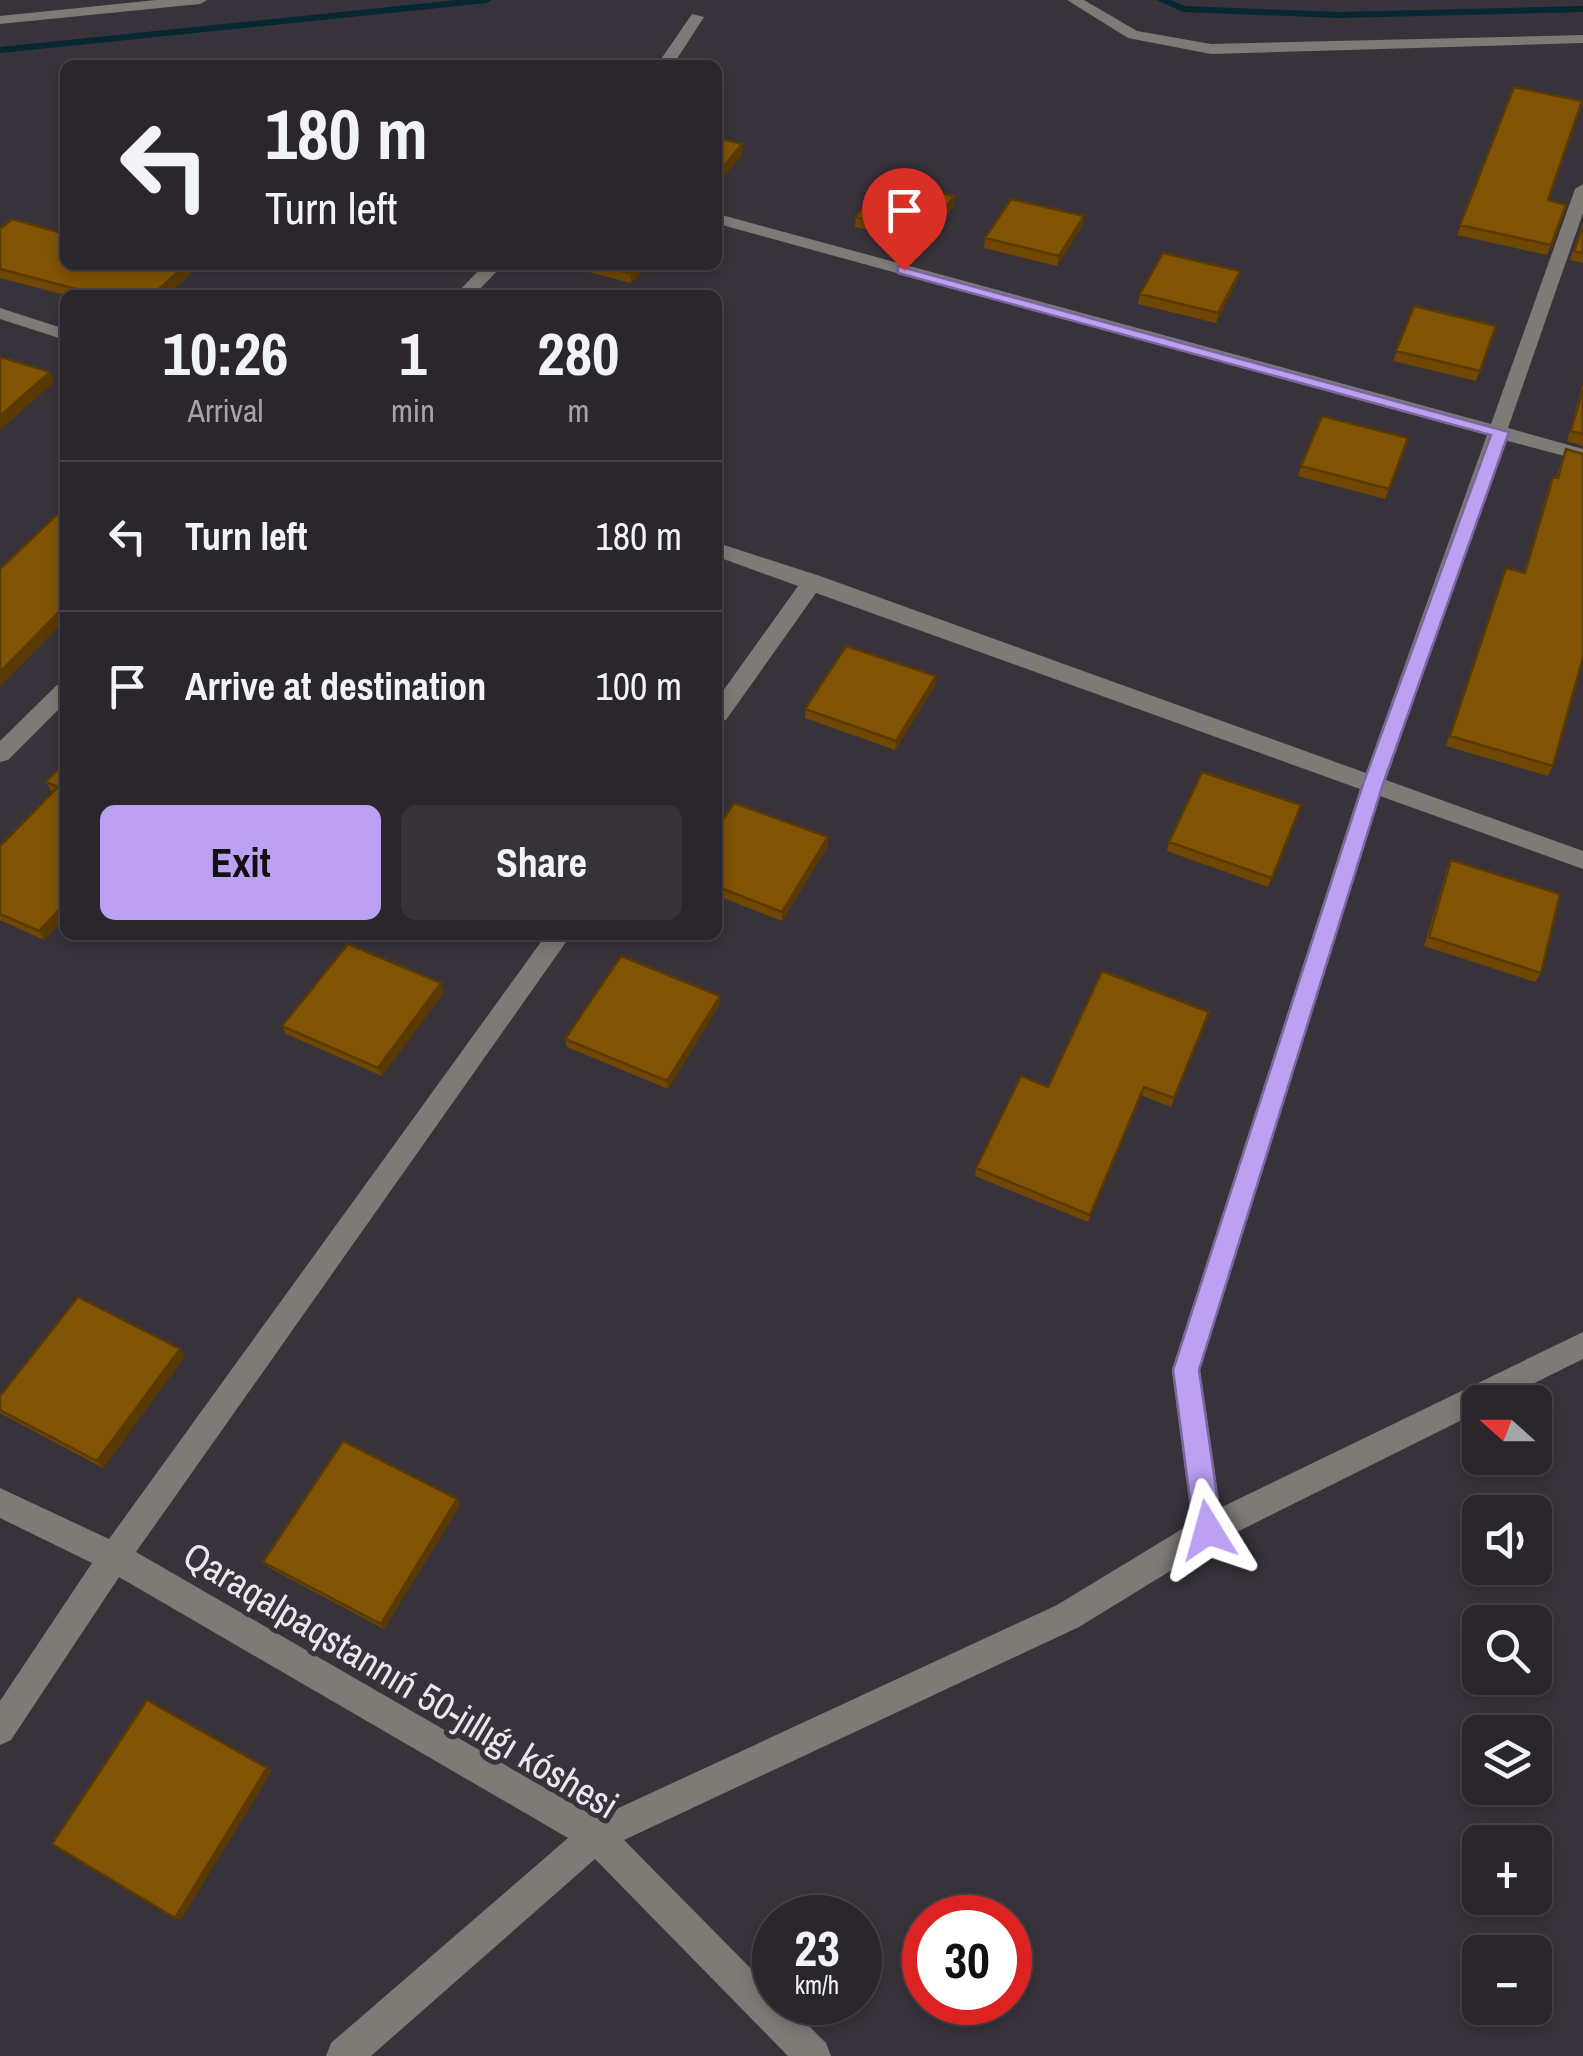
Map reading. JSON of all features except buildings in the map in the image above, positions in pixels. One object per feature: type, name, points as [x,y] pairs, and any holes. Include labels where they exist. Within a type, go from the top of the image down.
[{"type":"street","points":[[0,20],[200,0]]},
{"type":"street","points":[[1074,0],[1134,35],[1211,49],[1583,39]]},
{"type":"street","points":[[668,60],[697,17]]},
{"type":"street","points":[[1208,1530],[1186,1370],[1373,784],[1583,190]]},
{"type":"street","points":[[722,220],[1583,455]]},
{"type":"street","points":[[469,290],[489,270]]},
{"type":"street","points":[[0,313],[60,333]]},
{"type":"street","points":[[722,551],[1583,860]]},
{"type":"street","points":[[722,708],[812,581]]},
{"type":"street","points":[[0,754],[60,695]]},
{"type":"street","points":[[0,1729],[114,1557],[555,940]]},
{"type":"street","points":[[344,2056],[596,1836],[1068,1616],[1208,1530],[1583,1345]]},
{"type":"street","name":"Qaraqalpaqstannıń 50-jıllıǵı kóshesi","points":[[0,1502],[114,1557],[596,1836],[813,2056]]},
{"type":"waterway","points":[[0,50],[487,0]]},
{"type":"waterway","points":[[1162,0],[1183,9],[1338,15],[1583,9]]},
{"type":"route","points":[[904,270],[1500,432],[1373,784],[1186,1370],[1208,1530]]}]
